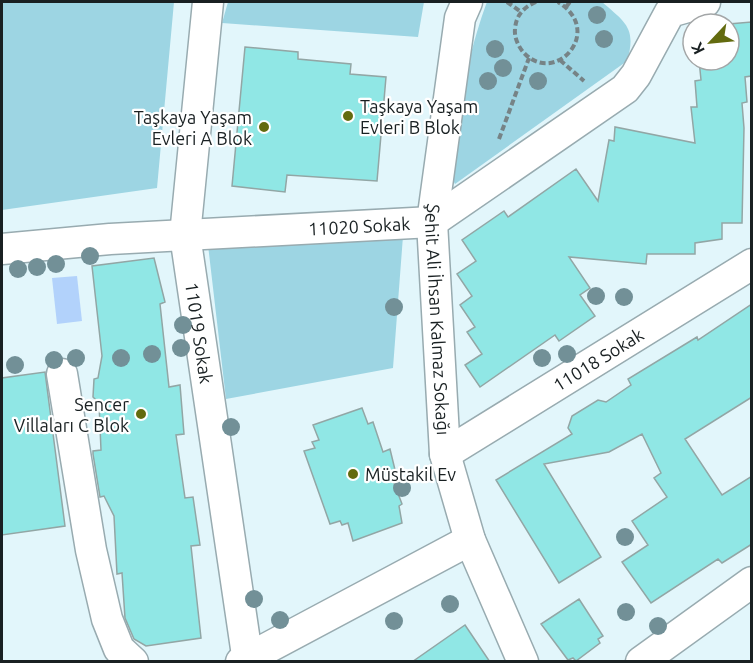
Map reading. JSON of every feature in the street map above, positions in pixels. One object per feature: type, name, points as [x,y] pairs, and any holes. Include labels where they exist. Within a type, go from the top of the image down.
[{"type":"street","name":"11019 Sokak","points":[[208,2],[185,235],[245,660]]},
{"type":"street","name":"Şehit Ali İhsan Kalmaz Sokağı","points":[[467,2],[460,18],[432,222],[445,454],[470,540],[524,662]]},
{"type":"street","name":"11020 Sokak","points":[[2,249],[110,238],[432,222],[625,88],[636,75],[662,7],[705,2]]},
{"type":"street","name":"11018 Sokak","points":[[445,454],[752,264]]},
{"type":"street","points":[[62,374],[91,550],[107,619],[119,649],[133,662]]},
{"type":"street","points":[[245,660],[470,540]]},
{"type":"street","points":[[641,662],[752,582]]},
{"type":"path","points":[[507,2],[521,12]]},
{"type":"path","points":[[537,2],[521,12],[514,31],[516,41],[529,58],[539,62],[555,62],[569,54],[575,45],[577,24],[566,7],[558,2]]},
{"type":"path","points":[[566,7],[570,2]]},
{"type":"path","points":[[498,144],[529,58]]},
{"type":"shaded area","points":[[2,2],[174,2],[157,188],[2,210]]},
{"type":"shaded area","points":[[228,2],[424,2],[418,37],[222,23]]},
{"type":"shaded area","points":[[487,2],[602,2],[627,27],[630,33],[630,50],[627,61],[455,184],[452,149],[455,123],[468,66]]},
{"type":"shaded area","points":[[403,236],[393,368],[226,399],[208,245]]},
{"type":"shaded area","points":[[77,276],[82,321],[57,324],[52,278]]},
{"type":"building","points":[[751,22],[751,76],[745,77],[747,102],[742,103],[744,128],[742,223],[722,223],[722,239],[695,243],[695,254],[647,254],[646,264],[569,257],[590,288],[580,295],[595,316],[559,341],[555,335],[480,387],[465,365],[482,354],[467,332],[475,327],[460,305],[472,296],[457,274],[476,261],[462,240],[504,211],[508,217],[576,169],[598,201],[609,140],[614,141],[615,127],[695,143],[691,107],[697,107],[695,81],[701,80],[700,72],[741,72],[741,23]]},
{"type":"building","points":[[245,47],[298,52],[298,59],[351,64],[350,74],[386,77],[377,181],[287,175],[285,192],[232,186]]},
{"type":"building","points":[[154,258],[165,302],[160,304],[169,387],[180,385],[184,434],[176,435],[185,498],[193,497],[200,545],[191,546],[201,638],[146,646],[134,639],[125,618],[122,573],[117,574],[114,516],[104,496],[100,497],[93,454],[93,451],[101,450],[99,403],[93,397],[94,379],[98,378],[102,356],[92,266]]},
{"type":"building","points":[[752,304],[752,397],[685,439],[722,495],[752,476],[752,544],[722,563],[718,559],[651,603],[622,562],[648,545],[632,521],[667,497],[654,478],[661,473],[642,434],[609,452],[544,464],[601,557],[559,583],[496,480],[572,434],[568,428],[572,416],[598,400],[606,402],[631,385],[628,379],[697,337],[698,340]]},
{"type":"building","points":[[45,372],[65,526],[2,535],[2,378]]},
{"type":"building","name":"Müstakil Ev","points":[[362,408],[368,424],[373,422],[383,452],[390,449],[396,474],[391,475],[402,504],[399,506],[402,523],[353,541],[348,523],[342,525],[340,521],[330,524],[304,451],[315,448],[312,442],[319,440],[313,425]]},
{"type":"building","points":[[579,599],[603,636],[598,639],[600,643],[576,661],[573,658],[568,660],[541,624]]},
{"type":"building","points":[[465,625],[490,662],[412,662]]},
{"type":"place","name":"Taşkaya Yaşam Evleri B Blok","points":[[348,116]]},
{"type":"place","name":"Taşkaya Yaşam Evleri A Blok","points":[[264,127]]},
{"type":"place","name":"Sencer Villaları C Blok","points":[[141,414]]},
{"type":"place","name":"Müstakil Ev","points":[[353,474]]}]
